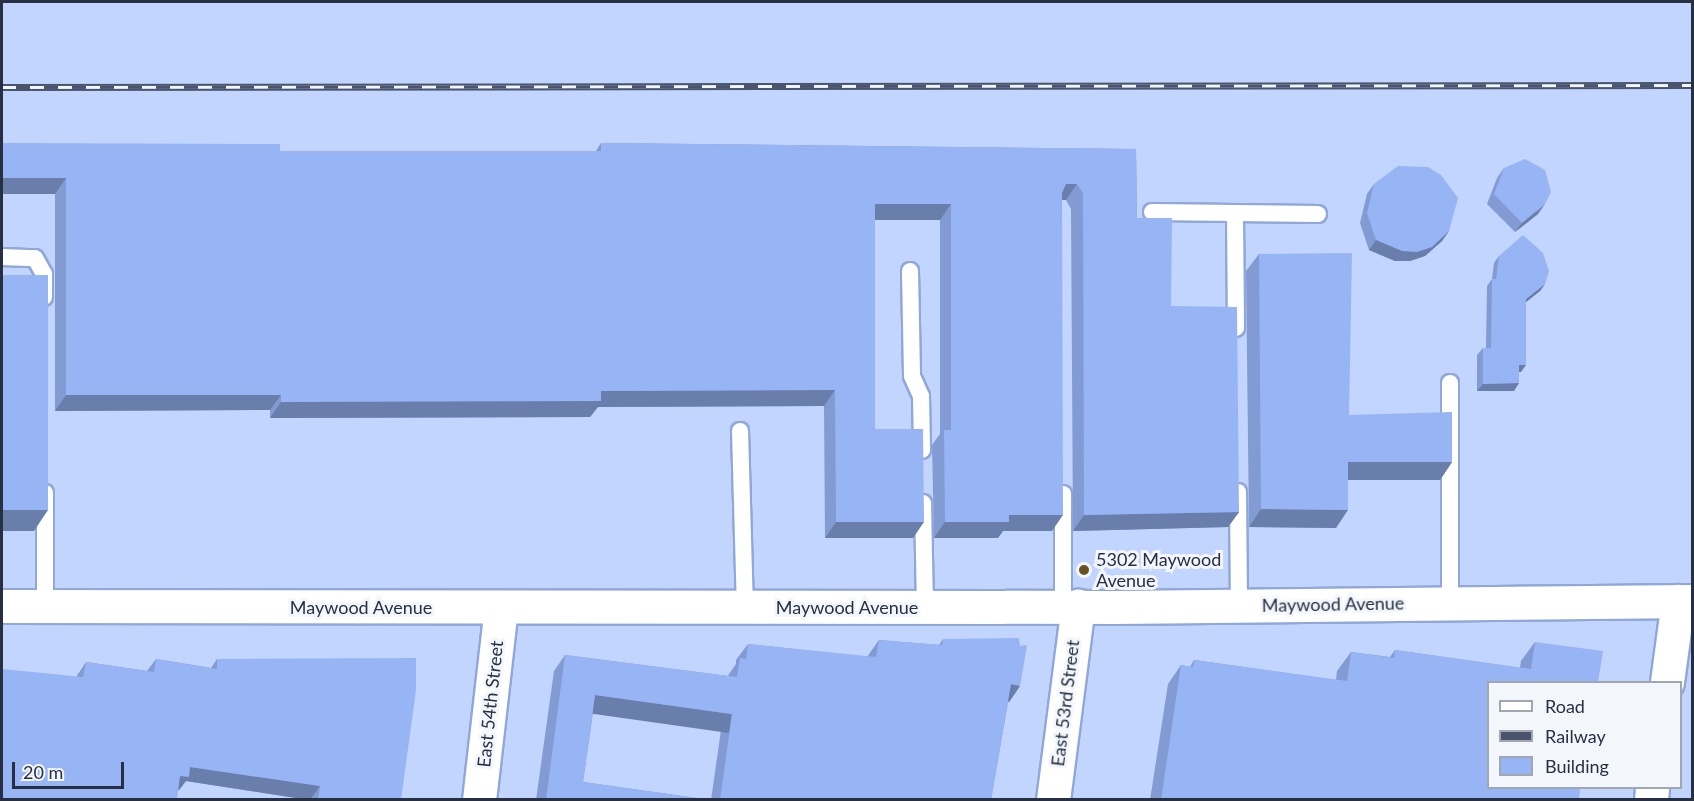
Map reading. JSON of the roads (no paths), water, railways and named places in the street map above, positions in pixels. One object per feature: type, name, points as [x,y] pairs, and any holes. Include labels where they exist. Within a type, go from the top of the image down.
[{"type":"street","name":"Maywood Avenue","points":[[2,606],[1071,607],[1685,601]]},
{"type":"street","points":[[1667,681],[1685,601]]},
{"type":"street","name":"East 53rd Street","points":[[1053,800],[1071,607]]},
{"type":"street","name":"East 54th Street","points":[[479,800],[501,608]]},
{"type":"lane","points":[[1152,212],[1318,214]]},
{"type":"lane","points":[[1235,213],[1236,344]]},
{"type":"lane","points":[[2,257],[34,258],[44,274],[44,310]]},
{"type":"lane","points":[[910,271],[912,376],[921,396],[922,466]]},
{"type":"lane","points":[[1449,383],[1450,603]]},
{"type":"lane","points":[[740,431],[745,607]]},
{"type":"lane","points":[[1238,474],[1239,605]]},
{"type":"lane","points":[[45,476],[45,606]]},
{"type":"lane","points":[[1062,477],[1071,607]]},
{"type":"lane","points":[[922,490],[925,607]]},
{"type":"railway","points":[[2,87],[1692,85]]},
{"type":"place","name":"5302 Maywood Avenue","points":[[1084,570]]}]
